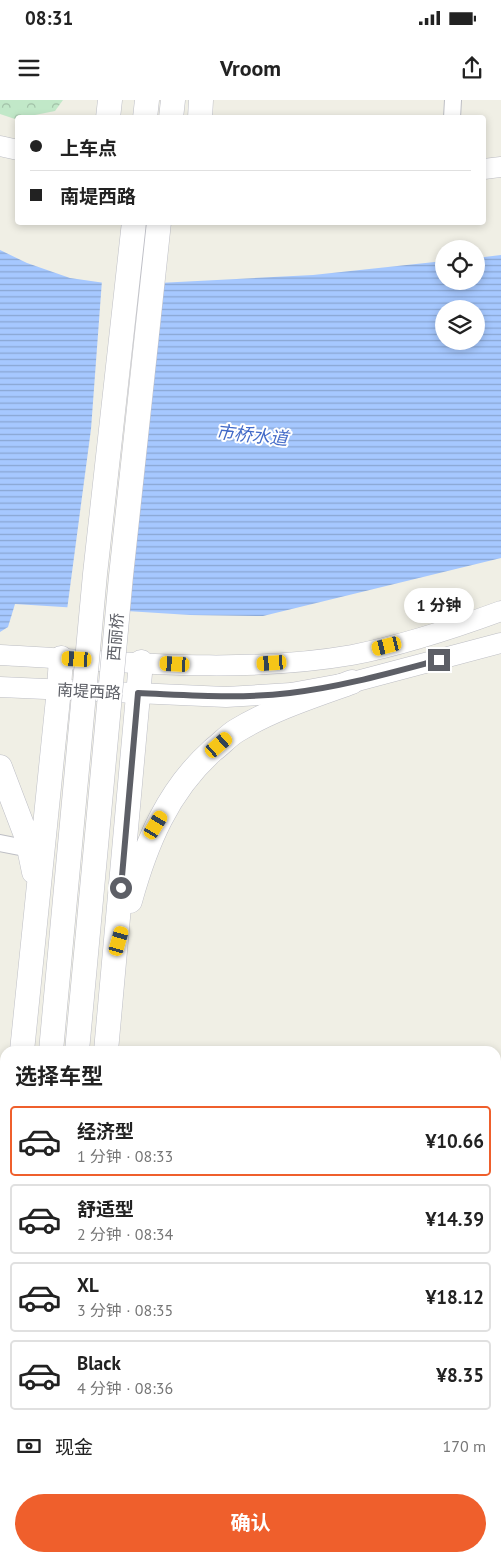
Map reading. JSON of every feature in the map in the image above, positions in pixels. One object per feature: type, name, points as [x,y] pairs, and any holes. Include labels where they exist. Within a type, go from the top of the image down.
[{"type":"main road","points":[[108,115],[110,100]]},
{"type":"main road","points":[[145,115],[147,100]]},
{"type":"main road","points":[[171,115],[173,100]]},
{"type":"main road","points":[[200,115],[201,100]]},
{"type":"main road","name":"西丽桥","points":[[51,1046],[95,574],[134,225]]},
{"type":"main road","name":"西丽桥","points":[[77,1046],[121,576],[159,225]]},
{"type":"main road","points":[[23,1046],[60,689],[60,658]]},
{"type":"main road","points":[[106,1046],[141,662]]},
{"type":"main road","points":[[114,958],[138,873],[156,825],[179,786],[198,764],[234,732],[258,719],[352,682]]},
{"type":"main road","points":[[0,767],[30,849],[38,908]]},
{"type":"street","points":[[452,115],[453,100]]},
{"type":"street","points":[[0,146],[15,149]]},
{"type":"street","points":[[486,169],[501,166]]},
{"type":"street","name":"南堤西路","points":[[0,655],[226,666],[352,655],[439,634],[501,611]]},
{"type":"street","name":"南堤西路","points":[[0,687],[226,697],[291,693],[352,682],[501,643]]},
{"type":"street","points":[[0,843],[30,849]]},
{"type":"green space","points":[[0,100],[63,100],[55,111],[35,115],[15,115],[15,119],[0,114]]},
{"type":"water","name":"市桥水道","points":[[0,250],[27,263],[70,278],[119,285],[313,275],[435,262],[435,290],[485,290],[485,257],[501,255],[501,558],[263,616],[190,615],[15,604],[8,627],[0,632]]},
{"type":"pier","points":[[102,280],[119,283],[162,281],[123,614],[67,610],[91,429]]},
{"type":"route","points":[[121,888],[138,693],[226,697],[291,693],[356,681],[439,660]]}]
